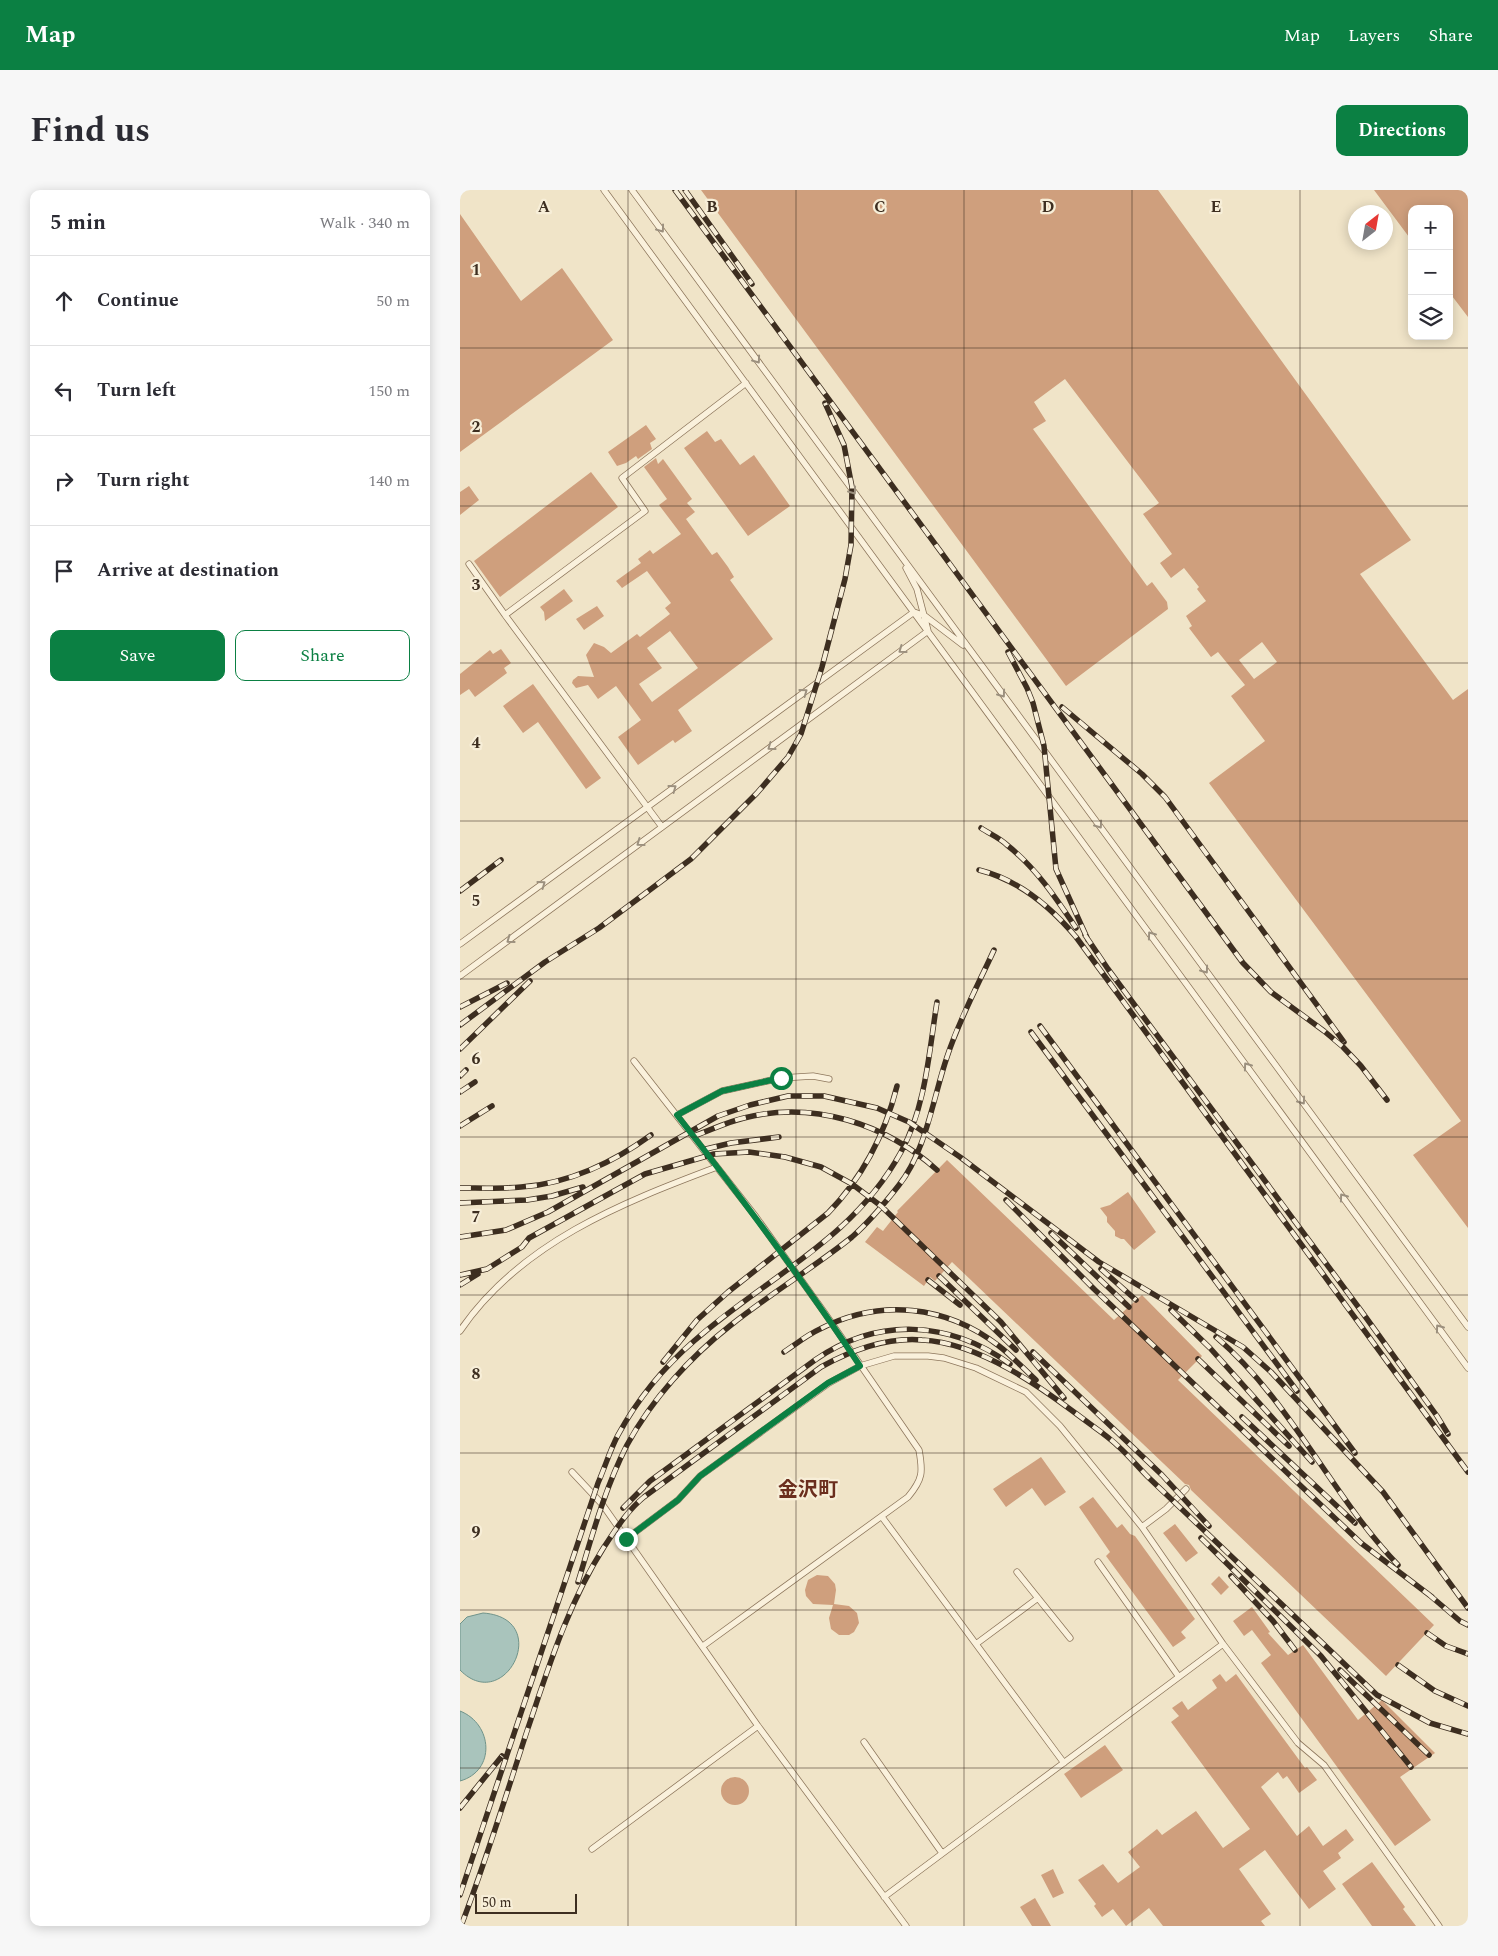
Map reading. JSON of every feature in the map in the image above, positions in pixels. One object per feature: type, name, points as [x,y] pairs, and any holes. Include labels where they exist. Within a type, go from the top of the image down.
[{"type":"lane","points":[[604,190],[1468,1368]]},
{"type":"lane","points":[[632,190],[1468,1327]]},
{"type":"lane","points":[[505,615],[645,511],[622,478],[746,383]]},
{"type":"lane","points":[[897,551],[917,589],[928,631]]},
{"type":"lane","points":[[469,564],[662,827]]},
{"type":"lane","points":[[914,612],[925,616],[954,636],[974,655]]},
{"type":"lane","points":[[460,944],[914,612]]},
{"type":"lane","points":[[460,976],[928,631]]},
{"type":"lane","points":[[634,1061],[804,1283],[919,1450],[922,1464],[922,1474],[916,1487],[908,1497],[703,1646]]},
{"type":"lane","points":[[677,1115],[722,1091],[781,1078],[813,1076],[829,1079]]},
{"type":"lane","points":[[460,1331],[481,1301],[517,1269],[552,1242],[646,1194],[717,1167]]},
{"type":"lane","points":[[626,1539],[678,1500],[700,1476],[828,1383],[860,1366],[894,1356],[928,1356],[944,1358],[976,1368],[1026,1392],[1060,1426],[1142,1527],[1223,1644],[1298,1743],[1324,1765],[1439,1926]]},
{"type":"lane","points":[[572,1472],[602,1504],[758,1726],[906,1926]]},
{"type":"lane","points":[[1142,1527],[1166,1509],[1186,1489]]},
{"type":"lane","points":[[882,1516],[1064,1762]]},
{"type":"lane","points":[[1098,1562],[1179,1677]]},
{"type":"lane","points":[[1017,1572],[1070,1638]]},
{"type":"lane","points":[[976,1644],[1038,1598]]},
{"type":"lane","points":[[884,1897],[1223,1644]]},
{"type":"lane","points":[[592,1849],[758,1726]]},
{"type":"lane","points":[[864,1742],[942,1853]]},
{"type":"water","points":[[483,1613],[504,1619],[516,1630],[519,1645],[515,1661],[506,1673],[493,1681],[477,1681],[460,1670],[460,1624],[467,1617]]},
{"type":"water","points":[[460,1711],[471,1717],[479,1726],[484,1736],[486,1747],[485,1758],[480,1768],[472,1776],[460,1781]]},
{"type":"building","points":[[701,190],[1158,190],[1411,540],[1360,574],[1453,700],[1468,689],[1468,1228],[1413,1155],[1461,1121],[1209,783],[1265,741],[1231,696],[1245,685],[1218,652],[1211,657],[1189,628],[1192,626],[1186,616],[1206,601],[1197,589],[1199,587],[1184,568],[1171,578],[1160,563],[1172,554],[1143,514],[1159,503],[1065,379],[1034,402],[1046,421],[1033,429],[1147,586],[1152,582],[1167,602],[1168,609],[1066,686]],"holes":[[[1262,642],[1277,662],[1254,679],[1239,660]]]},
{"type":"building","points":[[1374,190],[1468,190],[1468,317],[1453,297],[1453,205],[1408,205],[1408,236],[1393,216],[1393,205],[1385,205]]},
{"type":"building","points":[[460,214],[521,301],[562,268],[613,340],[460,452]]},
{"type":"building","points":[[646,425],[656,439],[650,443],[652,449],[638,459],[636,456],[626,463],[617,466],[608,452]]},
{"type":"building","points":[[707,431],[715,442],[721,439],[740,465],[754,455],[790,506],[748,536],[684,448]]},
{"type":"building","points":[[656,458],[658,464],[663,459],[692,499],[687,503],[695,512],[686,519],[712,555],[717,552],[728,567],[734,577],[730,580],[773,639],[678,710],[692,731],[675,743],[673,740],[638,765],[618,737],[641,720],[616,686],[598,699],[588,685],[576,688],[572,683],[578,676],[594,677],[586,655],[594,643],[604,647],[611,653],[637,634],[640,637],[670,614],[665,608],[671,603],[647,571],[622,588],[616,581],[641,563],[638,559],[650,550],[653,554],[681,534],[659,505],[667,499],[644,467]],"holes":[[[670,631],[698,668],[652,702],[639,684],[662,668],[647,648]]]},
{"type":"building","points":[[591,472],[618,507],[500,597],[474,561]]},
{"type":"building","points":[[469,486],[479,500],[460,515],[460,492]]},
{"type":"building","points":[[564,589],[573,601],[545,621],[544,612],[540,607]]},
{"type":"building","points":[[597,606],[604,616],[584,630],[576,619]]},
{"type":"building","points":[[501,649],[511,663],[504,668],[507,673],[475,697],[469,689],[460,695],[460,674],[490,650],[493,654]]},
{"type":"building","points":[[533,684],[601,778],[586,789],[538,722],[523,733],[503,706]]},
{"type":"building","points":[[947,1160],[1114,1320],[1142,1295],[1202,1356],[1178,1380],[1434,1625],[1386,1676],[1191,1490],[1189,1485],[1185,1484],[952,1262],[935,1281],[930,1277],[924,1286],[865,1242],[877,1227],[883,1231],[897,1211]]},
{"type":"building","points":[[1128,1192],[1156,1232],[1134,1250],[1124,1239],[1115,1236],[1115,1231],[1107,1222],[1107,1217],[1100,1208],[1110,1205]]},
{"type":"building","points":[[1041,1457],[1066,1492],[1045,1506],[1032,1488],[1006,1507],[993,1489]]},
{"type":"building","points":[[1093,1497],[1117,1528],[1122,1524],[1130,1534],[1135,1536],[1195,1619],[1181,1632],[1186,1638],[1173,1647],[1106,1556],[1110,1552],[1079,1507]]},
{"type":"building","points":[[1175,1524],[1198,1553],[1186,1562],[1163,1533]]},
{"type":"building","points":[[817,1575],[828,1576],[835,1584],[834,1604],[849,1606],[857,1613],[859,1623],[854,1632],[849,1635],[839,1635],[831,1629],[829,1618],[833,1605],[813,1604],[806,1596],[805,1590],[808,1580]]},
{"type":"building","points":[[1219,1576],[1229,1587],[1221,1595],[1211,1584]]},
{"type":"building","points":[[1252,1607],[1270,1632],[1268,1633],[1288,1655],[1303,1645],[1358,1720],[1382,1700],[1435,1753],[1400,1777],[1431,1820],[1395,1846],[1261,1663],[1271,1655],[1252,1630],[1244,1636],[1233,1621]]},
{"type":"building","points":[[1220,1674],[1226,1682],[1236,1674],[1305,1768],[1307,1767],[1317,1780],[1299,1793],[1287,1776],[1283,1779],[1278,1772],[1261,1787],[1297,1836],[1309,1826],[1323,1846],[1346,1829],[1354,1840],[1338,1853],[1341,1858],[1323,1871],[1336,1889],[1309,1909],[1265,1850],[1239,1869],[1271,1914],[1261,1921],[1265,1926],[1163,1926],[1149,1908],[1126,1926],[1113,1909],[1102,1917],[1094,1906],[1096,1904],[1078,1880],[1103,1864],[1118,1883],[1140,1867],[1128,1852],[1157,1829],[1162,1835],[1196,1811],[1223,1848],[1250,1829],[1171,1722],[1179,1716],[1172,1708],[1182,1701],[1188,1710],[1217,1688],[1212,1680]]},
{"type":"building","points":[[1105,1745],[1123,1770],[1081,1798],[1064,1774]]},
{"type":"building","points":[[735,1777],[745,1781],[749,1791],[745,1801],[735,1805],[725,1801],[721,1791],[725,1781]]},
{"type":"building","points":[[1372,1862],[1405,1907],[1403,1909],[1416,1926],[1372,1926],[1342,1884]]},
{"type":"building","points":[[1053,1869],[1064,1893],[1053,1898],[1041,1875]]},
{"type":"building","points":[[1035,1898],[1051,1926],[1032,1926],[1020,1907]]},
{"type":"railway","points":[[675,190],[1243,963],[1271,992],[1343,1047],[1361,1066],[1387,1100]]},
{"type":"railway","points":[[685,190],[752,284]]},
{"type":"railway","points":[[460,1025],[545,962],[599,928],[691,859],[757,793],[788,757],[801,734],[822,667],[845,579],[851,545],[852,487],[844,445],[825,403]]},
{"type":"railway","points":[[1008,652],[1033,703],[1044,746],[1056,869],[1088,940]]},
{"type":"railway","points":[[1062,707],[1142,774],[1165,797],[1344,1042]]},
{"type":"railway","points":[[981,828],[998,838],[1027,863],[1076,928]]},
{"type":"railway","points":[[460,891],[501,860]]},
{"type":"railway","points":[[979,870],[994,874],[1020,887],[1056,915],[1076,937],[1468,1472]]},
{"type":"railway","points":[[1085,935],[1108,969],[1362,1312],[1448,1434]]},
{"type":"railway","points":[[578,1582],[600,1512],[619,1461],[637,1428],[660,1395],[716,1337],[852,1237],[865,1225],[899,1185],[916,1156],[928,1124],[952,1043],[994,950]]},
{"type":"railway","points":[[460,1049],[530,981]]},
{"type":"railway","points":[[460,1007],[507,983]]},
{"type":"railway","points":[[460,1895],[598,1483],[618,1435],[642,1397],[683,1351],[722,1318],[833,1234],[858,1210],[881,1183],[901,1152],[916,1116],[929,1059],[937,1002]]},
{"type":"railway","points":[[1040,1026],[1355,1453]]},
{"type":"railway","points":[[1031,1032],[1297,1391]]},
{"type":"railway","points":[[460,1076],[466,1070]]},
{"type":"railway","points":[[460,1092],[475,1082]]},
{"type":"railway","points":[[663,1362],[697,1320],[728,1292],[828,1213],[841,1199],[862,1170],[879,1138],[897,1086]]},
{"type":"railway","points":[[460,1237],[506,1230],[548,1212],[718,1116],[750,1105],[788,1096],[824,1096],[877,1108],[909,1122],[960,1157],[1099,1262],[1243,1347],[1271,1372],[1383,1492],[1468,1608]]},
{"type":"railway","points":[[460,1126],[492,1106]]},
{"type":"railway","points":[[694,1136],[744,1118],[770,1113],[822,1114],[847,1120],[895,1140],[937,1170]]},
{"type":"railway","points":[[460,1188],[513,1188],[556,1181],[606,1163],[651,1135]]},
{"type":"railway","points":[[706,1149],[731,1143],[779,1137]]},
{"type":"railway","points":[[460,1275],[487,1269],[522,1247],[529,1238],[645,1174],[714,1154],[749,1152],[785,1157],[821,1167],[852,1184],[881,1206],[1001,1322],[1064,1398]]},
{"type":"railway","points":[[460,1203],[527,1200],[552,1196],[583,1187]]},
{"type":"railway","points":[[1006,1200],[1094,1289],[1361,1543],[1432,1597]]},
{"type":"railway","points":[[1051,1233],[1129,1307]]},
{"type":"railway","points":[[1101,1269],[1136,1300]]},
{"type":"railway","points":[[460,1285],[478,1274]]},
{"type":"railway","points":[[939,1276],[1016,1350]]},
{"type":"railway","points":[[928,1280],[960,1305]]},
{"type":"railway","points":[[784,1352],[815,1331],[843,1319],[866,1313],[912,1310],[935,1314],[979,1332],[1004,1350],[1036,1380]]},
{"type":"railway","points":[[1171,1310],[1210,1348],[1312,1462]]},
{"type":"railway","points":[[623,1508],[650,1481],[815,1360],[839,1346],[863,1336],[913,1329],[938,1332],[963,1339],[987,1349],[1010,1364]]},
{"type":"railway","points":[[1216,1337],[1243,1362],[1267,1390],[1352,1509],[1398,1565]]},
{"type":"railway","points":[[461,1926],[560,1636],[591,1569],[617,1527],[632,1508],[644,1497],[821,1367],[857,1350],[882,1343],[922,1340],[966,1349],[1009,1369],[1050,1394],[1115,1443],[1148,1477],[1377,1695],[1430,1723],[1468,1734]]},
{"type":"railway","points":[[1033,1352],[1162,1475],[1209,1526]]},
{"type":"railway","points":[[1198,1359],[1289,1446]]},
{"type":"railway","points":[[1242,1417],[1355,1523]]},
{"type":"railway","points":[[1201,1538],[1321,1656],[1411,1767]]},
{"type":"railway","points":[[1231,1576],[1273,1621],[1295,1650]]},
{"type":"railway","points":[[1427,1593],[1460,1621],[1468,1625]]},
{"type":"railway","points":[[1427,1633],[1446,1646],[1468,1654]]},
{"type":"railway","points":[[1398,1665],[1435,1691],[1468,1706]]},
{"type":"railway","points":[[1340,1670],[1429,1755]]},
{"type":"railway","points":[[460,1808],[502,1756]]},
{"type":"district","name":"金沢町","points":[[808,1489]]},
{"type":"route","points":[[626,1539],[678,1500],[700,1476],[828,1383],[860,1366],[756,1217],[677,1115],[722,1091],[781,1078]]}]
